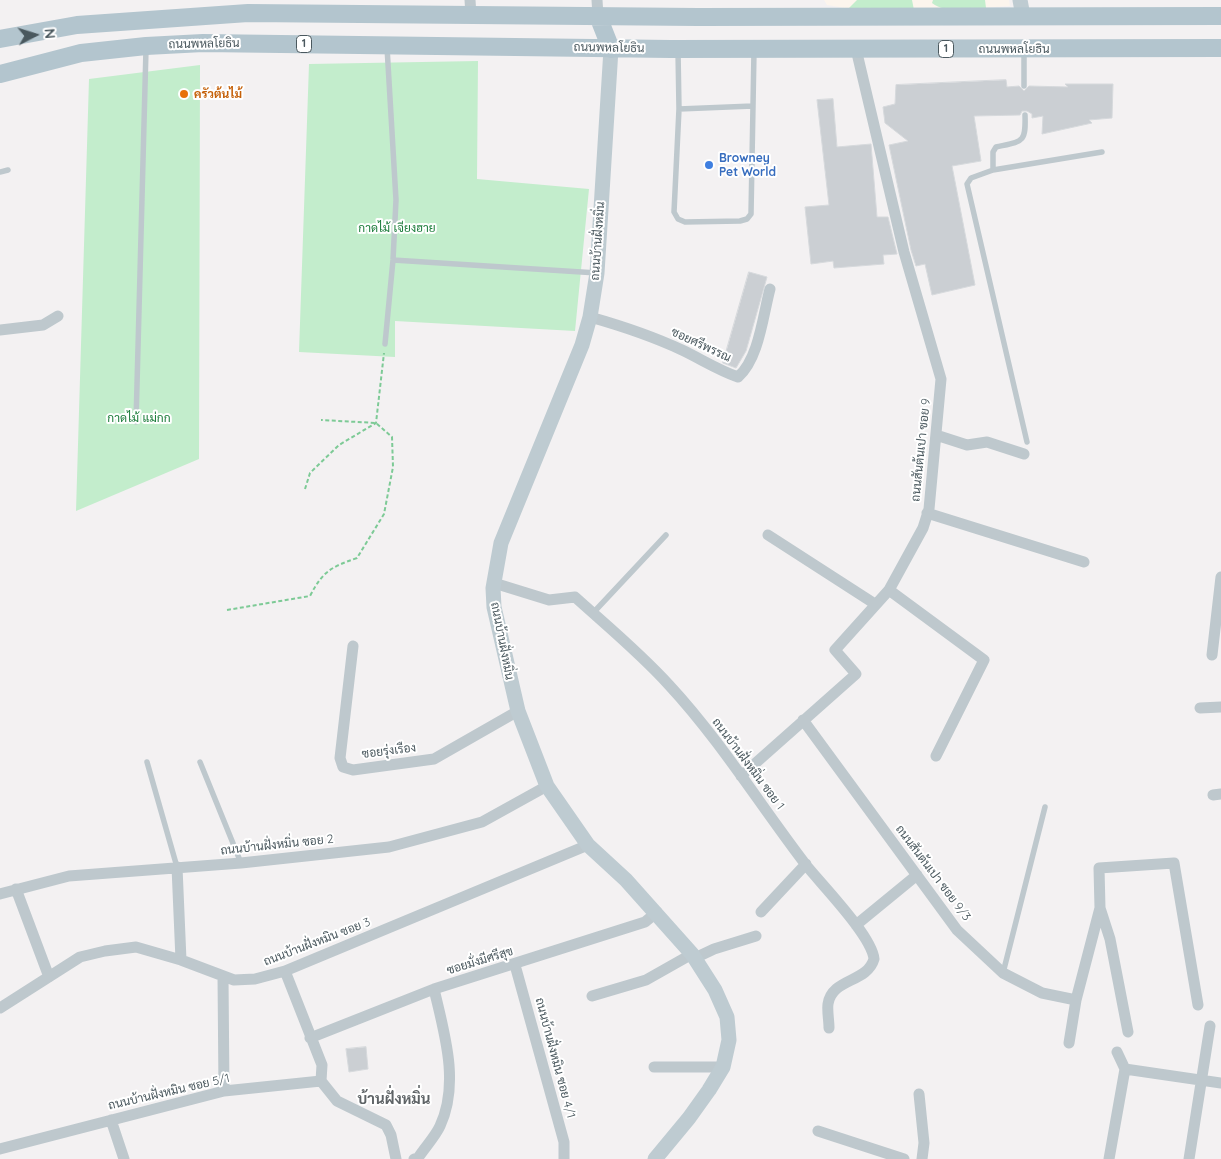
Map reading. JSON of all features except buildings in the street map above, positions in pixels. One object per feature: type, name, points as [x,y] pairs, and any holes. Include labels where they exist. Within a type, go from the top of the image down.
[{"type":"main road","points":[[0,39],[77,25],[248,6],[1022,8],[1221,16]]},
{"type":"main road","points":[[598,8],[611,49]]},
{"type":"main road","name":"ถนนพหลโยธิน","points":[[0,74],[81,53],[146,46],[203,43],[611,49],[1221,48]]},
{"type":"street","name":"ถนนบ้านฝั่งหมิ่น","points":[[611,49],[597,273],[590,317],[582,345],[501,543],[494,583],[494,607],[518,711],[547,786],[588,845],[626,880],[693,956],[715,990],[727,1017],[729,1040],[723,1067],[694,1111],[655,1159]]},
{"type":"street","name":"ถนนสันต้นเปา ซอย 9","points":[[741,776],[856,674],[835,650],[889,590],[923,528],[927,513],[941,394],[939,366],[904,252],[856,49]]},
{"type":"street","name":"ซอยศรีพรรณ","points":[[590,317],[649,336],[684,351],[717,369],[738,377],[746,370],[752,358],[770,289]]},
{"type":"street","points":[[0,330],[43,325],[58,316]]},
{"type":"street","points":[[936,435],[967,444],[986,442],[1024,454]]},
{"type":"street","points":[[927,513],[1084,562]]},
{"type":"street","points":[[768,535],[875,604]]},
{"type":"street","points":[[1212,655],[1221,577]]},
{"type":"street","name":"ถนนบ้านฝั่งหมิ่น ซอย 1","points":[[494,583],[549,600],[575,597],[593,613],[670,686],[741,776],[806,864],[856,926],[870,946],[874,959],[868,971],[834,990],[828,1004],[829,1028]]},
{"type":"street","points":[[889,590],[984,660],[936,756]]},
{"type":"street","name":"ซอยรุ่งเรือง","points":[[353,646],[340,758],[343,767],[353,770],[434,759],[518,711]]},
{"type":"street","points":[[1200,708],[1221,707]]},
{"type":"street","name":"ถนนสันต้นเปา ซอย 9/3","points":[[803,720],[957,930],[1003,973],[1042,993],[1076,1000]]},
{"type":"street","name":"ถนนบ้านฝั่งหมิ่น ซอย 2","points":[[0,894],[69,876],[241,863],[401,844],[482,822],[547,786]]},
{"type":"street","name":"ถนนบ้านฝั่งหมิน ซอย 3","points":[[0,1008],[80,957],[105,951],[136,947],[181,960],[234,980],[255,979],[285,971],[588,845]]},
{"type":"street","points":[[1069,1042],[1076,1000],[1100,908],[1099,868],[1174,863],[1198,1005]]},
{"type":"street","points":[[761,912],[806,864]]},
{"type":"street","points":[[177,867],[181,960]]},
{"type":"street","points":[[856,926],[917,875]]},
{"type":"street","points":[[16,889],[49,977]]},
{"type":"street","points":[[1100,908],[1110,939],[1128,1032]]},
{"type":"street","name":"ซอยมั่งมีศรีสุข","points":[[310,1038],[434,989],[515,965],[645,922],[656,912]]},
{"type":"street","points":[[592,996],[646,980],[693,956],[756,936]]},
{"type":"street","name":"ถนนบ้านฝั่งหมิน ซอย 4/1","points":[[515,965],[564,1142],[564,1159]]},
{"type":"street","points":[[285,971],[322,1065],[321,1081],[337,1101],[386,1125],[391,1135],[396,1159]]},
{"type":"street","points":[[223,976],[224,1091]]},
{"type":"street","points":[[414,1159],[418,1158],[440,1126],[450,1094],[447,1046],[434,989]]},
{"type":"street","points":[[1189,1159],[1210,1026]]},
{"type":"street","points":[[1109,1159],[1125,1069],[1117,1052]]},
{"type":"street","points":[[654,1067],[723,1067]]},
{"type":"street","points":[[1125,1069],[1221,1083]]},
{"type":"street","name":"ถนนบ้านฝั่งหมิน ซอย 5/1","points":[[0,1149],[224,1091],[321,1081]]},
{"type":"street","points":[[919,1094],[924,1142],[922,1159]]},
{"type":"street","points":[[111,1120],[124,1159]]},
{"type":"street","points":[[818,1131],[904,1159]]},
{"type":"lane","points":[[385,344],[393,260],[396,200],[387,45]]},
{"type":"lane","points":[[136,422],[146,46]]},
{"type":"lane","points":[[1024,48],[1024,86]]},
{"type":"lane","points":[[678,49],[679,109],[674,212],[678,218],[685,222],[740,221],[751,214],[754,49]]},
{"type":"lane","points":[[679,109],[753,106]]},
{"type":"lane","points":[[993,170],[993,152],[996,147],[1021,142],[1025,136],[1025,115]]},
{"type":"lane","points":[[1027,442],[967,184],[971,178],[993,170],[1102,152]]},
{"type":"lane","points":[[0,172],[8,170]]},
{"type":"lane","points":[[393,260],[597,273]]},
{"type":"lane","points":[[593,613],[666,535]]},
{"type":"lane","points":[[146,762],[177,867]]},
{"type":"lane","points":[[200,762],[241,863]]},
{"type":"lane","points":[[1003,973],[1045,807]]},
{"type":"path","points":[[376,423],[385,344]]},
{"type":"path","points":[[227,610],[310,596],[320,577],[333,566],[357,558],[384,514],[393,467],[392,437],[376,423],[321,420]]},
{"type":"path","points":[[305,489],[310,473],[339,446],[376,423]]},
{"type":"shaded area","points":[[824,0],[1009,0],[1010,6],[951,10],[851,9],[827,5]]},
{"type":"green space","points":[[857,0],[912,0],[914,10],[849,8]]},
{"type":"green space","points":[[933,0],[985,0],[986,8],[944,9],[932,3]]},
{"type":"green space","name":"กาดไม้ เจียงฮาย","points":[[478,61],[477,179],[589,189],[575,331],[395,321],[395,357],[299,352],[309,64]]},
{"type":"green space","name":"กาดไม้ แม่กก","points":[[200,65],[199,459],[76,511],[89,79]]},
{"type":"place","name":"ครัวต้นไม้","points":[[184,94]]},
{"type":"place","name":"Browney Pet World","points":[[709,165]]},
{"type":"district","name":"บ้านฝั่งหมิ่น","points":[[394,1099]]}]
